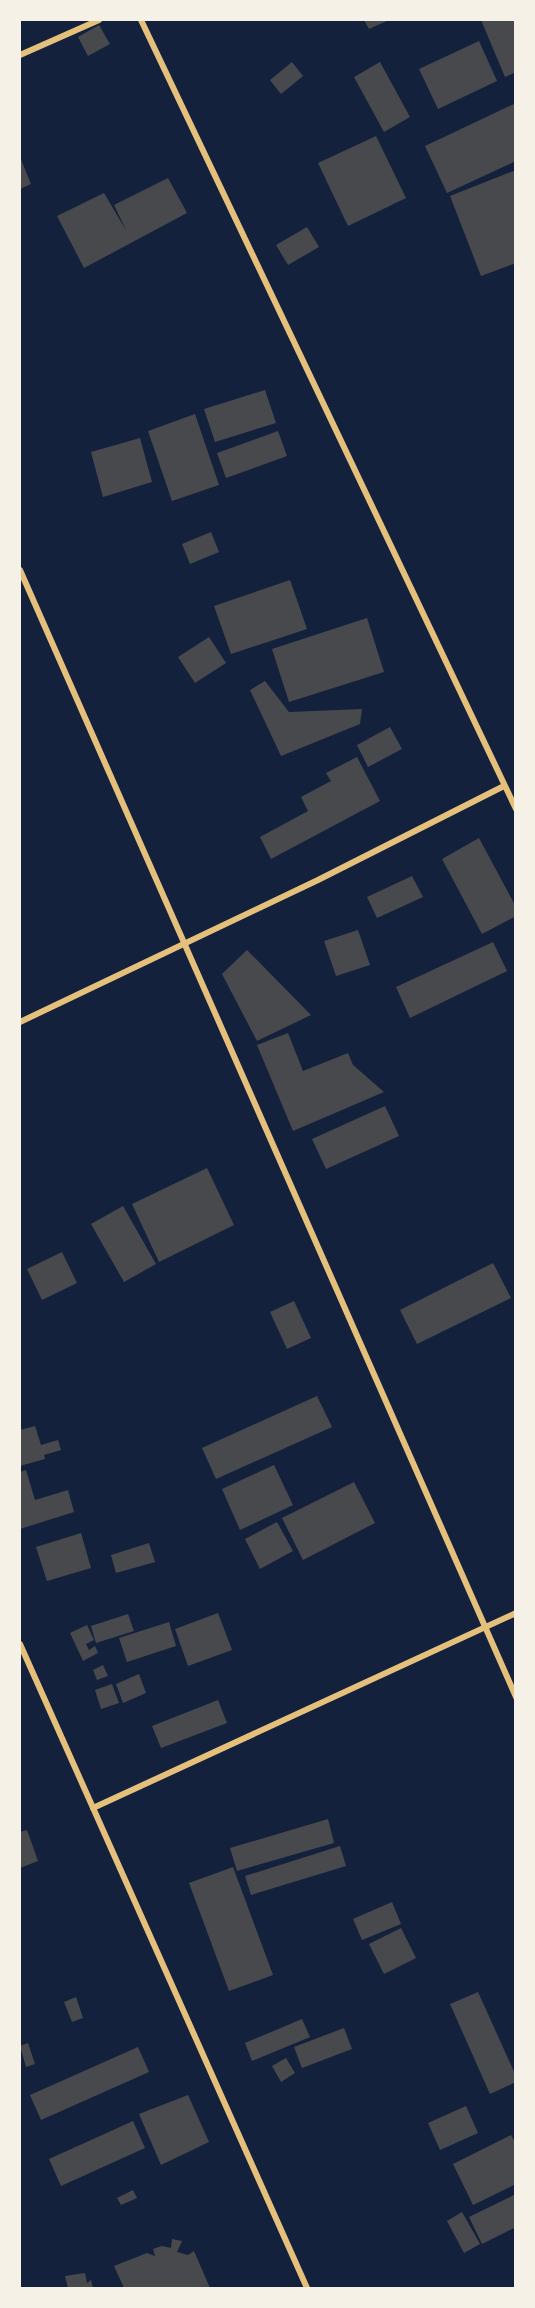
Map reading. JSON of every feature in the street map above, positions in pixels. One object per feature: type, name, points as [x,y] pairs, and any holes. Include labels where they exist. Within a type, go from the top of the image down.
[{"type":"street","points":[[20,55],[99,20]]},
{"type":"street","points":[[141,20],[516,809]]},
{"type":"street","points":[[20,570],[182,943],[516,1696]]},
{"type":"street","points":[[20,1022],[318,880],[504,786]]},
{"type":"street","points":[[93,1808],[516,1613]]},
{"type":"street","points":[[20,1644],[307,2289]]},
{"type":"building","points":[[364,20],[389,20],[369,29]]},
{"type":"building","points":[[481,20],[516,20],[516,72],[505,77]]},
{"type":"building","points":[[99,25],[110,44],[88,56],[78,37]]},
{"type":"building","points":[[479,41],[497,81],[438,109],[419,69]]},
{"type":"building","points":[[292,62],[303,76],[281,94],[270,80]]},
{"type":"building","points":[[380,62],[410,117],[384,132],[354,77]]},
{"type":"building","points":[[516,103],[516,161],[447,193],[425,146]]},
{"type":"building","points":[[376,136],[406,198],[348,226],[318,163]]},
{"type":"building","points":[[20,157],[31,184],[20,189]]},
{"type":"building","points":[[516,170],[516,263],[481,276],[450,196]]},
{"type":"building","points":[[168,178],[187,213],[84,268],[57,216],[104,193],[127,232],[114,205]]},
{"type":"building","points":[[307,227],[319,247],[288,265],[276,245]]},
{"type":"building","points":[[265,390],[276,423],[215,442],[204,409]]},
{"type":"building","points":[[195,414],[219,485],[172,501],[148,431]]},
{"type":"building","points":[[278,431],[287,456],[226,478],[217,453]]},
{"type":"building","points":[[140,438],[152,482],[103,497],[91,452]]},
{"type":"building","points":[[211,532],[219,552],[190,564],[182,544]]},
{"type":"building","points":[[290,580],[307,629],[231,654],[214,606]]},
{"type":"building","points":[[367,618],[384,672],[289,702],[272,649]]},
{"type":"building","points":[[209,637],[226,663],[195,683],[178,657]]},
{"type":"building","points":[[265,681],[289,712],[362,709],[360,724],[281,756],[250,690]]},
{"type":"building","points":[[390,727],[402,749],[368,767],[357,745]]},
{"type":"building","points":[[357,757],[380,801],[271,859],[260,837],[308,811],[301,797],[331,781],[326,773]]},
{"type":"building","points":[[479,838],[516,907],[516,916],[482,934],[442,859]]},
{"type":"building","points":[[412,876],[423,897],[377,918],[367,897]]},
{"type":"building","points":[[358,930],[370,965],[336,976],[324,941]]},
{"type":"building","points":[[493,942],[507,971],[410,1018],[396,987]]},
{"type":"building","points":[[247,950],[311,1015],[257,1041],[222,974]]},
{"type":"building","points":[[288,1033],[303,1071],[348,1053],[353,1065],[384,1092],[293,1131],[257,1045]]},
{"type":"building","points":[[385,1106],[399,1136],[326,1169],[312,1139]]},
{"type":"building","points":[[207,1168],[234,1225],[159,1262],[132,1204]]},
{"type":"building","points":[[123,1206],[156,1264],[124,1282],[91,1224]]},
{"type":"building","points":[[62,1252],[77,1283],[42,1300],[27,1269]]},
{"type":"building","points":[[493,1263],[511,1298],[417,1344],[400,1310]]},
{"type":"building","points":[[294,1301],[311,1338],[287,1349],[270,1312]]},
{"type":"building","points":[[317,1396],[332,1427],[216,1479],[202,1448]]},
{"type":"building","points":[[35,1426],[41,1445],[58,1440],[61,1450],[44,1455],[45,1459],[20,1466],[20,1430]]},
{"type":"building","points":[[274,1465],[293,1505],[240,1530],[222,1489]]},
{"type":"building","points":[[26,1470],[35,1500],[68,1490],[74,1512],[20,1529],[20,1472]]},
{"type":"building","points":[[354,1482],[375,1523],[303,1560],[282,1518]]},
{"type":"building","points":[[277,1522],[293,1551],[260,1569],[245,1539]]},
{"type":"building","points":[[81,1533],[91,1568],[47,1581],[36,1547]]},
{"type":"building","points":[[149,1543],[155,1562],[116,1573],[111,1555]]},
{"type":"building","points":[[218,1613],[232,1650],[188,1666],[175,1629]]},
{"type":"building","points":[[128,1614],[134,1631],[96,1643],[91,1626]]},
{"type":"building","points":[[169,1622],[176,1646],[127,1662],[119,1638]]},
{"type":"building","points":[[87,1625],[94,1640],[86,1644],[89,1650],[95,1646],[98,1653],[83,1661],[70,1633]]},
{"type":"building","points":[[103,1665],[108,1676],[97,1680],[93,1670]]},
{"type":"building","points":[[139,1674],[146,1693],[123,1703],[116,1684]]},
{"type":"building","points":[[112,1684],[119,1703],[101,1709],[95,1690]]},
{"type":"building","points":[[218,1700],[227,1723],[161,1748],[152,1726]]},
{"type":"building","points":[[328,1819],[334,1843],[237,1871],[230,1848]]},
{"type":"building","points":[[27,1830],[38,1861],[20,1868],[20,1832]]},
{"type":"building","points":[[340,1846],[346,1866],[251,1895],[245,1876]]},
{"type":"building","points":[[233,1867],[273,1975],[229,1991],[189,1883]]},
{"type":"building","points":[[392,1902],[401,1924],[362,1940],[353,1919]]},
{"type":"building","points":[[401,1928],[416,1958],[384,1974],[369,1944]]},
{"type":"building","points":[[478,1992],[516,2076],[516,2082],[490,2094],[450,2004]]},
{"type":"building","points":[[76,1997],[83,2018],[72,2022],[64,2002]]},
{"type":"building","points":[[302,2019],[310,2037],[252,2061],[245,2043]]},
{"type":"building","points":[[344,2028],[352,2049],[302,2068],[294,2047]]},
{"type":"building","points":[[28,2043],[35,2064],[26,2067],[20,2046]]},
{"type":"building","points":[[138,2047],[149,2072],[41,2120],[30,2095]]},
{"type":"building","points":[[286,2058],[295,2073],[281,2082],[272,2066]]},
{"type":"building","points":[[188,2095],[209,2142],[161,2165],[139,2114]]},
{"type":"building","points":[[466,2106],[478,2133],[440,2150],[428,2123]]},
{"type":"building","points":[[133,2121],[145,2148],[61,2186],[49,2159]]},
{"type":"building","points":[[511,2135],[516,2144],[516,2184],[473,2205],[453,2164]]},
{"type":"building","points":[[133,2190],[137,2198],[121,2205],[117,2198]]},
{"type":"building","points":[[516,2194],[516,2227],[482,2244],[469,2217]]},
{"type":"building","points":[[462,2212],[480,2244],[464,2253],[447,2221]]},
{"type":"building","points":[[172,2239],[182,2241],[177,2252],[188,2255],[194,2251],[210,2288],[124,2288],[114,2266],[147,2253],[155,2256],[153,2249],[162,2246],[171,2248]]},
{"type":"building","points":[[85,2273],[87,2283],[91,2280],[93,2288],[68,2288],[65,2276]]}]
